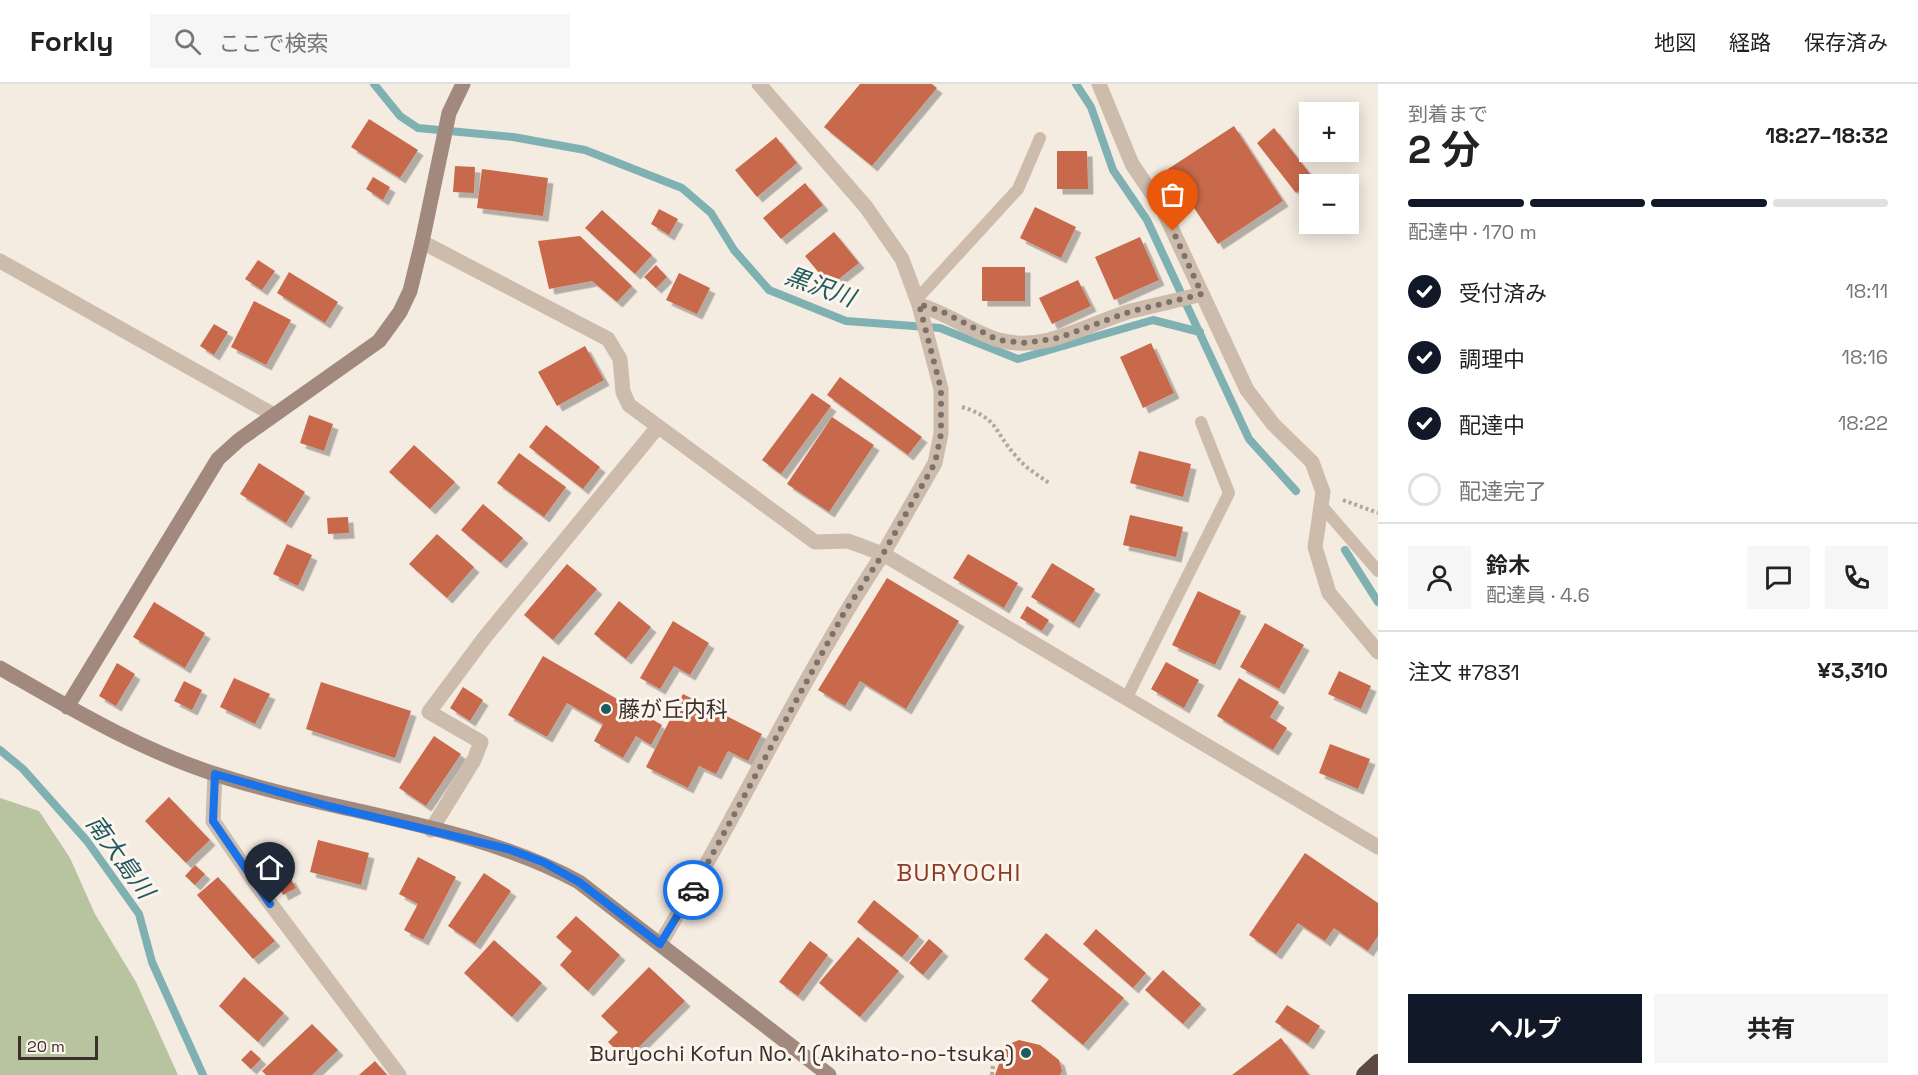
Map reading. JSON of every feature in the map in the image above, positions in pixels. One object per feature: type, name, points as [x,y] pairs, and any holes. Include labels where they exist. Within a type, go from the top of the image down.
[{"type":"highway","points":[[1365,1075],[1378,1062]]},
{"type":"street","points":[[68,707],[218,459],[274,415],[379,341],[399,312],[410,291],[449,113],[463,84]]},
{"type":"street","points":[[660,944],[696,885],[844,613],[883,554],[935,463],[941,434],[941,389],[918,302],[902,258],[866,207],[759,84]]},
{"type":"street","points":[[1099,84],[1132,164],[1163,210],[1247,390],[1273,424],[1312,462],[1322,498],[1315,548],[1329,593],[1378,652]]},
{"type":"street","points":[[422,242],[608,339],[621,358],[623,392],[629,405],[657,428],[815,542],[848,541],[883,554],[1378,847]]},
{"type":"street","points":[[0,261],[274,415]]},
{"type":"street","points":[[918,302],[998,340],[1026,343],[1058,338],[1129,312],[1202,294]]},
{"type":"street","points":[[431,830],[474,760],[480,742],[429,712],[484,637],[657,428]]},
{"type":"street","points":[[0,668],[147,749],[215,774],[328,806],[508,849],[543,862],[579,882],[829,1075]]},
{"type":"street","points":[[215,774],[213,821],[258,887],[399,1075]]},
{"type":"lane","points":[[918,302],[1018,189],[1040,138]]},
{"type":"lane","points":[[1127,697],[1229,493],[1201,422]]},
{"type":"lane","points":[[1322,498],[1378,571]]},
{"type":"path","points":[[941,400],[976,411],[996,424],[1017,458],[1049,483]]},
{"type":"path","points":[[1322,498],[1378,513]]},
{"type":"path","points":[[992,1075],[993,1065]]},
{"type":"green space","points":[[0,798],[39,811],[70,858],[95,914],[136,982],[178,1075],[0,1075]]},
{"type":"building","points":[[860,84],[932,84],[937,88],[872,166],[824,127]]},
{"type":"building","points":[[369,119],[418,150],[400,178],[351,147]]},
{"type":"building","points":[[1234,126],[1283,201],[1218,244],[1168,169]]},
{"type":"building","points":[[1274,128],[1310,174],[1299,174],[1299,191],[1296,193],[1257,143]]},
{"type":"building","points":[[776,137],[797,163],[757,197],[735,170]]},
{"type":"building","points":[[1057,151],[1087,151],[1088,189],[1057,189]]},
{"type":"building","points":[[455,166],[475,167],[474,193],[453,192]]},
{"type":"building","points":[[482,169],[548,178],[543,216],[477,208]]},
{"type":"building","points":[[373,177],[390,187],[383,200],[366,189]]},
{"type":"building","points":[[805,183],[823,205],[781,239],[763,218]]},
{"type":"building","points":[[1035,207],[1076,227],[1061,258],[1020,238]]},
{"type":"building","points":[[659,209],[678,219],[669,235],[651,224]]},
{"type":"building","points":[[602,210],[652,255],[635,274],[585,228]]},
{"type":"building","points":[[834,232],[859,263],[830,286],[805,256]]},
{"type":"building","points":[[580,236],[632,286],[617,302],[592,281],[549,289],[538,241]]},
{"type":"building","points":[[1140,237],[1159,280],[1114,300],[1095,257]]},
{"type":"building","points":[[258,260],[275,271],[262,290],[245,279]]},
{"type":"building","points":[[656,265],[667,277],[656,288],[644,277]]},
{"type":"building","points":[[982,267],[1025,267],[1025,301],[982,301]]},
{"type":"building","points":[[289,272],[338,302],[325,323],[277,293]]},
{"type":"building","points":[[679,273],[710,288],[697,314],[666,300]]},
{"type":"building","points":[[1078,280],[1091,306],[1052,324],[1039,298]]},
{"type":"building","points":[[254,301],[291,320],[266,365],[231,347]]},
{"type":"building","points":[[214,324],[228,332],[214,355],[200,346]]},
{"type":"building","points":[[1151,343],[1174,393],[1143,408],[1120,357]]},
{"type":"building","points":[[585,346],[604,380],[557,406],[538,372]]},
{"type":"building","points":[[840,377],[922,437],[908,455],[827,395]]},
{"type":"building","points":[[812,393],[831,406],[781,474],[762,460]]},
{"type":"building","points":[[309,415],[333,424],[324,451],[300,443]]},
{"type":"building","points":[[832,417],[874,445],[829,512],[787,484]]},
{"type":"building","points":[[546,425],[600,467],[583,489],[529,447]]},
{"type":"building","points":[[414,445],[455,482],[430,509],[389,472]]},
{"type":"building","points":[[1139,451],[1191,464],[1183,497],[1130,483]]},
{"type":"building","points":[[519,453],[566,487],[544,517],[497,483]]},
{"type":"building","points":[[259,463],[305,492],[286,523],[240,494]]},
{"type":"building","points":[[483,504],[523,538],[501,563],[461,530]]},
{"type":"building","points":[[1130,515],[1183,527],[1176,557],[1123,545]]},
{"type":"building","points":[[348,517],[349,533],[328,534],[327,518]]},
{"type":"building","points":[[437,534],[474,567],[447,598],[409,564]]},
{"type":"building","points":[[287,544],[312,555],[298,586],[273,574]]},
{"type":"building","points":[[968,554],[1018,583],[1004,608],[953,578]]},
{"type":"building","points":[[1052,563],[1095,589],[1074,623],[1031,597]]},
{"type":"building","points":[[567,564],[597,589],[553,640],[524,615]]},
{"type":"building","points":[[887,578],[959,621],[906,709],[860,681],[845,706],[818,690]]},
{"type":"building","points":[[1198,591],[1241,611],[1215,665],[1172,645]]},
{"type":"building","points":[[619,601],[651,627],[626,659],[594,634]]},
{"type":"building","points":[[154,602],[205,633],[185,668],[133,637]]},
{"type":"building","points":[[1027,606],[1049,620],[1042,631],[1020,618]]},
{"type":"building","points":[[673,621],[709,643],[690,675],[674,666],[660,689],[640,678]]},
{"type":"building","points":[[1265,623],[1304,645],[1279,689],[1240,667]]},
{"type":"building","name":"藤が丘内科","points":[[543,656],[662,725],[651,745],[636,736],[623,758],[594,741],[603,724],[567,703],[547,737],[508,715]]},
{"type":"building","points":[[1166,662],[1199,680],[1184,708],[1151,689]]},
{"type":"building","points":[[117,663],[135,674],[116,706],[99,696]]},
{"type":"building","points":[[1339,671],[1371,686],[1361,709],[1328,694]]},
{"type":"building","points":[[234,678],[270,694],[255,724],[220,707]]},
{"type":"building","points":[[1239,678],[1279,702],[1270,717],[1287,728],[1273,750],[1217,716]]},
{"type":"building","points":[[184,681],[202,690],[192,710],[174,701]]},
{"type":"building","points":[[321,682],[411,711],[395,758],[306,729]]},
{"type":"building","points":[[463,687],[483,700],[470,721],[450,708]]},
{"type":"building","points":[[683,694],[762,734],[748,761],[728,751],[716,774],[699,766],[688,788],[646,767]]},
{"type":"building","points":[[434,736],[461,754],[426,806],[399,788]]},
{"type":"building","points":[[1330,744],[1370,759],[1358,789],[1319,773]]},
{"type":"building","points":[[169,797],[210,840],[186,863],[145,821]]},
{"type":"building","points":[[318,840],[369,853],[361,885],[310,872]]},
{"type":"building","points":[[1305,853],[1378,903],[1378,936],[1368,951],[1334,928],[1325,941],[1298,923],[1276,954],[1249,935]]},
{"type":"building","points":[[418,857],[456,877],[423,940],[404,930],[418,904],[399,894]]},
{"type":"building","points":[[195,865],[205,874],[195,885],[185,876]]},
{"type":"building","points":[[484,873],[511,891],[475,944],[448,926]]},
{"type":"building","points":[[218,877],[275,941],[253,959],[197,895]]},
{"type":"building","points":[[290,877],[296,888],[283,895],[277,883]]},
{"type":"building","points":[[874,900],[919,936],[902,957],[857,922]]},
{"type":"building","points":[[576,916],[620,955],[588,991],[560,965],[572,951],[556,937]]},
{"type":"building","points":[[1096,929],[1146,973],[1133,988],[1083,944]]},
{"type":"building","points":[[1046,933],[1124,998],[1083,1045],[1031,1001],[1049,979],[1024,959]]},
{"type":"building","points":[[858,937],[899,971],[860,1017],[819,983]]},
{"type":"building","points":[[929,939],[943,951],[923,975],[909,963]]},
{"type":"building","points":[[494,940],[542,983],[512,1017],[464,973]]},
{"type":"building","points":[[810,941],[828,955],[798,996],[779,982]]},
{"type":"building","points":[[649,967],[685,1001],[626,1060],[608,1042],[618,1032],[601,1016]]},
{"type":"building","points":[[1163,970],[1201,1004],[1183,1024],[1145,990]]},
{"type":"building","points":[[244,977],[284,1013],[258,1042],[219,1006]]},
{"type":"building","points":[[1287,1005],[1320,1026],[1308,1044],[1275,1022]]},
{"type":"building","points":[[312,1024],[338,1050],[312,1075],[266,1075],[262,1071]]},
{"type":"building","points":[[1281,1038],[1309,1075],[1232,1075]]},
{"type":"building","name":"Buryochi Kofun No. 1 (Akihato-no-tsuka)","points":[[1019,1040],[1040,1045],[1059,1060],[1062,1071],[1060,1075],[995,1075],[1006,1045]]},
{"type":"building","points":[[251,1050],[261,1059],[251,1069],[241,1060]]},
{"type":"building","points":[[375,1061],[387,1075],[359,1075]]},
{"type":"waterway","name":"黒沢川","points":[[374,84],[400,116],[418,128],[513,137],[585,150],[682,188],[711,213],[734,250],[769,290],[846,321],[940,328],[1018,359],[1153,320],[1200,332]]},
{"type":"waterway","points":[[1076,84],[1091,107],[1113,170],[1147,220],[1249,439],[1296,491]]},
{"type":"waterway","name":"黒沢川","points":[[1345,550],[1378,602]]},
{"type":"waterway","name":"南大島川","points":[[0,750],[23,769],[87,841],[139,914],[152,962],[203,1075]]},
{"type":"way so far","points":[[693,890],[844,613],[883,554],[935,463],[941,434],[941,389],[919,304],[941,311],[998,340],[1026,343],[1058,338],[1129,312],[1202,294],[1173,231]]},
{"type":"place","name":"藤が丘内科","points":[[606,709]]},
{"type":"place","name":"Buryochi Kofun No. 1 (Akihato-no-tsuka)","points":[[1026,1053]]},
{"type":"district","name":"BURYOCHI","points":[[959,873]]},
{"type":"route","points":[[270,904],[213,821],[215,774],[328,806],[508,849],[543,862],[579,882],[660,944],[693,890]]}]
